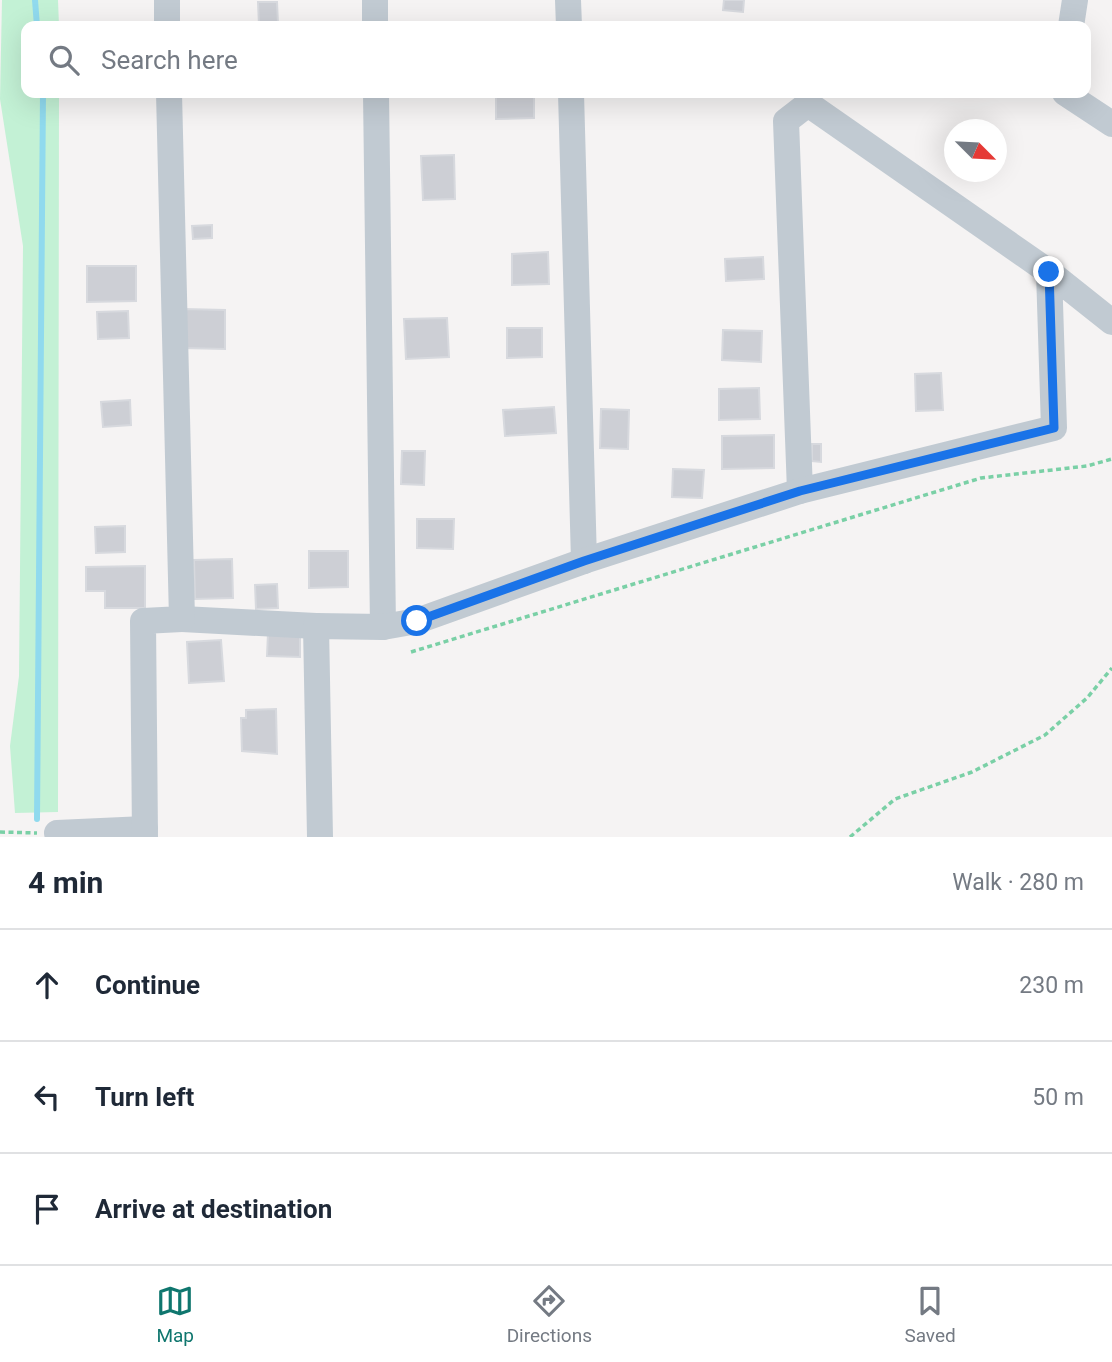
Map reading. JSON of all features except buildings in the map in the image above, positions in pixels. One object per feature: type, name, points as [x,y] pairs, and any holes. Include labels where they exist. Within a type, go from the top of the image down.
[{"type":"lane","points":[[166,0],[167,21]]},
{"type":"lane","points":[[375,0],[375,21]]},
{"type":"lane","points":[[568,0],[569,21]]},
{"type":"lane","points":[[1072,21],[1075,0]]},
{"type":"lane","points":[[169,98],[182,619]]},
{"type":"lane","points":[[376,98],[383,628]]},
{"type":"lane","points":[[571,98],[584,561]]},
{"type":"lane","points":[[1073,98],[1112,124]]},
{"type":"lane","points":[[800,491],[786,121],[808,104],[1049,272],[1112,322]]},
{"type":"lane","points":[[57,833],[145,833],[143,621],[182,619],[383,628],[417,621],[584,561],[800,491],[1054,428],[1049,272]]},
{"type":"lane","points":[[316,626],[320,837]]},
{"type":"path","points":[[411,652],[981,478],[1087,466],[1112,459]]},
{"type":"path","points":[[850,837],[895,799],[972,772],[1045,735],[1087,698],[1112,668]]},
{"type":"path","points":[[0,832],[57,833]]},
{"type":"green space","points":[[2,0],[58,0],[59,21],[21,21],[21,98],[59,98],[58,812],[15,813],[10,746],[19,676],[23,246],[0,99]]},
{"type":"waterway","points":[[35,0],[37,21]]},
{"type":"waterway","points":[[37,819],[43,98]]},
{"type":"route","points":[[417,621],[584,561],[800,491],[1054,428],[1049,272]]}]
